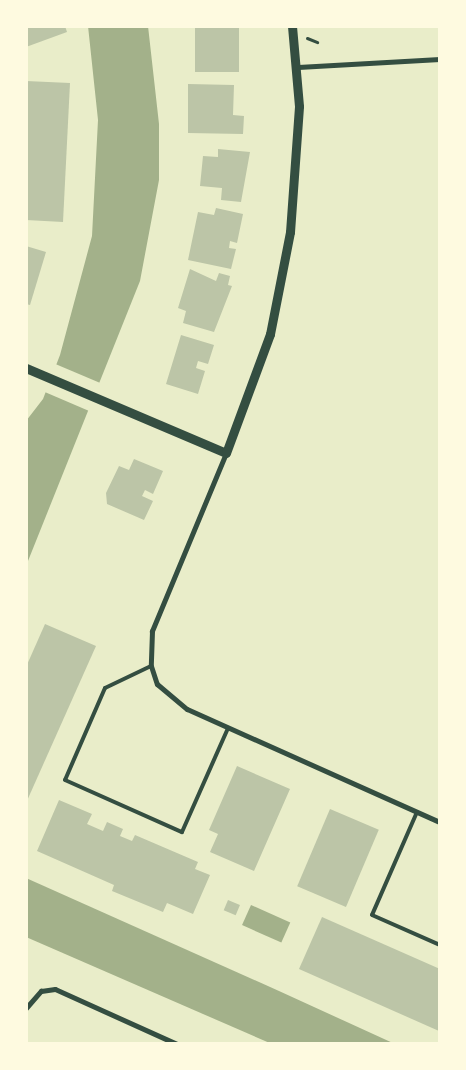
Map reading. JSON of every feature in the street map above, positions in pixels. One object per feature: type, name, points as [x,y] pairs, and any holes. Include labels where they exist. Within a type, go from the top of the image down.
[{"type":"street","points":[[292,26],[298,67],[295,191],[284,270],[261,363],[226,452],[156,616],[151,666],[157,684],[176,703],[440,822]]},
{"type":"street","points":[[298,67],[440,59]]},
{"type":"street","points":[[26,368],[226,452]]},
{"type":"street","points":[[26,1008],[41,991],[55,989],[177,1044]]},
{"type":"lane","points":[[151,666],[105,688],[65,780],[182,832],[228,728]]},
{"type":"lane","points":[[417,812],[372,915],[440,945]]},
{"type":"path","points":[[306,38],[317,42]]},
{"type":"shaded area","points":[[88,26],[148,26],[159,124],[159,180],[140,281],[26,566],[26,421],[43,399],[60,355],[92,236],[98,120]]},
{"type":"shaded area","points":[[26,878],[395,1044],[272,1044],[26,937]]},
{"type":"shaded area","points":[[251,905],[290,922],[281,943],[242,925]]},
{"type":"pier","points":[[53,363],[101,383],[89,411],[41,391]]},
{"type":"building","points":[[26,26],[65,26],[67,32],[26,47]]},
{"type":"building","points":[[195,26],[239,26],[239,72],[195,72]]},
{"type":"building","points":[[26,81],[70,83],[63,222],[26,220]]},
{"type":"building","points":[[188,84],[234,85],[233,115],[244,116],[243,134],[188,133]]},
{"type":"building","points":[[218,149],[250,152],[241,202],[221,200],[222,188],[200,186],[203,156],[218,157]]},
{"type":"building","points":[[216,208],[243,214],[237,243],[230,241],[229,248],[236,249],[231,269],[188,260],[198,212],[214,215]]},
{"type":"building","points":[[26,246],[46,252],[30,305],[26,304]]},
{"type":"building","points":[[190,269],[216,281],[219,273],[230,276],[228,285],[232,286],[214,332],[183,323],[186,311],[178,308]]},
{"type":"building","points":[[181,335],[214,345],[208,364],[198,361],[196,368],[205,371],[198,394],[166,384]]},
{"type":"building","points":[[134,459],[163,471],[153,494],[145,490],[142,496],[153,501],[144,520],[107,504],[106,493],[119,466],[129,470]]},
{"type":"building","points":[[45,624],[96,646],[26,803],[26,667]]},
{"type":"building","points":[[237,766],[290,789],[254,871],[210,852],[218,834],[209,830]]},
{"type":"building","points":[[59,800],[92,814],[87,824],[103,831],[107,822],[123,829],[120,836],[132,841],[135,835],[198,862],[195,869],[210,875],[193,914],[167,903],[163,912],[112,891],[114,885],[37,851]]},
{"type":"building","points":[[330,809],[379,830],[346,907],[297,886]]},
{"type":"building","points":[[228,900],[240,905],[236,915],[224,910]]},
{"type":"building","points":[[322,917],[440,969],[439,1031],[299,969]]}]
